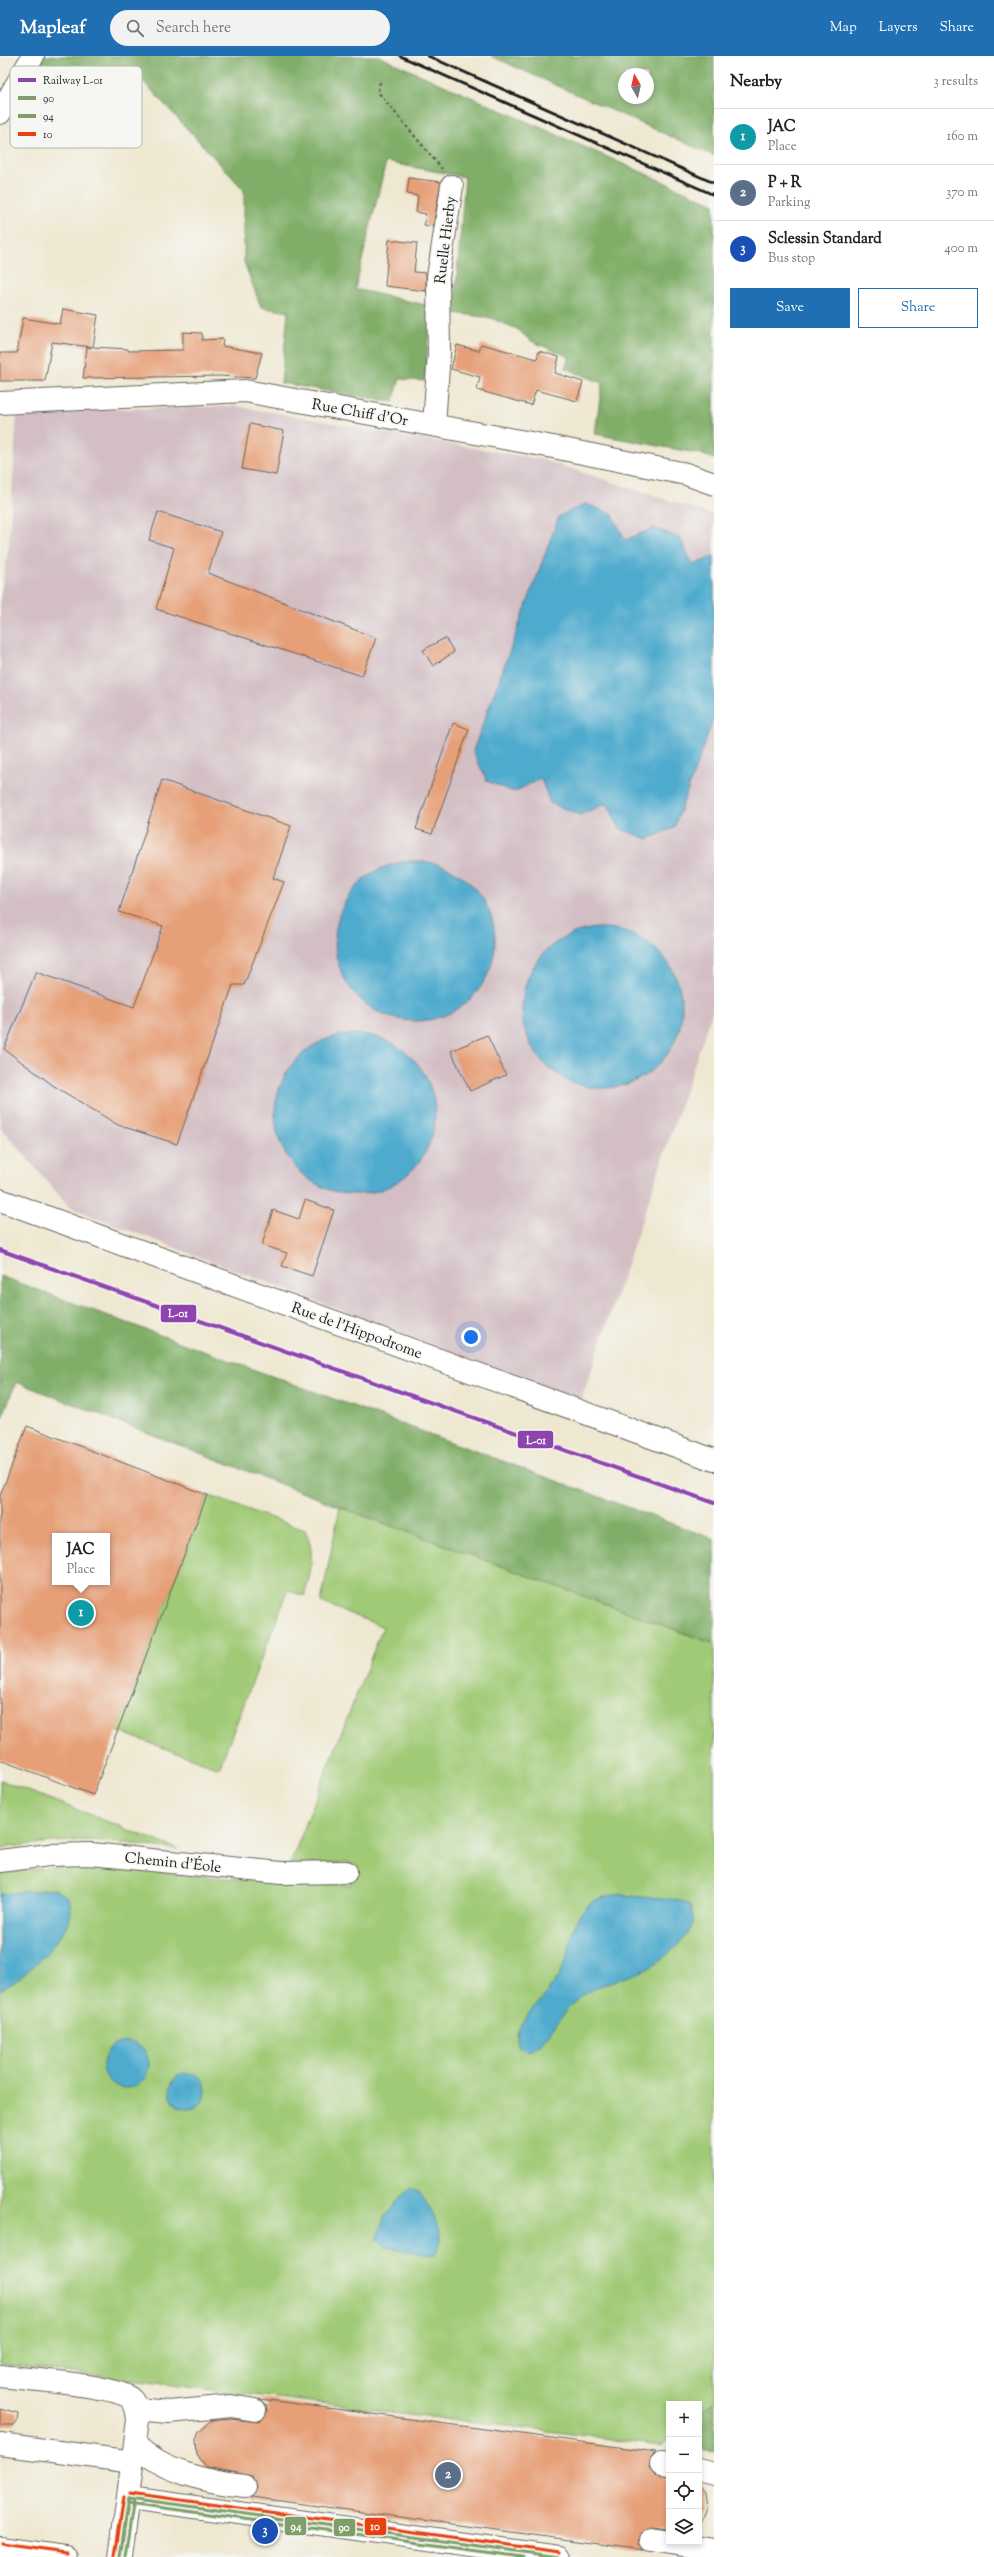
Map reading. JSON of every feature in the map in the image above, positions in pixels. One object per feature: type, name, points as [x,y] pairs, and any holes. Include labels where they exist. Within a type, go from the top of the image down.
[{"type":"street","points":[[27,66],[33,56]]},
{"type":"street","points":[[0,113],[10,96]]},
{"type":"street","name":"Ruelle Hierby","points":[[434,425],[439,353],[438,278],[452,186]]},
{"type":"street","name":"Rue Chiff d'Or","points":[[0,403],[245,391],[434,425],[686,474],[714,484]]},
{"type":"street","name":"Rue de l'Hippodrome","points":[[0,1200],[714,1460]]},
{"type":"street","name":"Chemin d'Éole","points":[[0,1861],[49,1855],[91,1854],[281,1873],[346,1872]]},
{"type":"street","points":[[0,2376],[118,2392],[130,2398],[137,2409],[135,2453],[120,2557]]},
{"type":"street","points":[[137,2409],[169,2412],[231,2406],[255,2410]]},
{"type":"street","points":[[0,2444],[135,2453],[203,2480],[245,2486]]},
{"type":"street","points":[[702,2471],[714,2474]]},
{"type":"street","points":[[128,2498],[560,2557]]},
{"type":"street","points":[[651,2540],[714,2550]]},
{"type":"street","points":[[0,2548],[65,2557]]},
{"type":"path","name":"Ruelle Hierby","points":[[380,82],[378,92],[448,175],[452,186]]},
{"type":"shaded area","points":[[236,406],[544,460],[714,515],[714,1006],[581,1401],[70,1208],[0,1127],[0,599],[9,544],[17,412]]},
{"type":"green space","points":[[44,56],[378,56],[714,204],[714,459],[701,454],[595,434],[602,383],[565,368],[569,357],[531,341],[517,329],[491,318],[454,313],[465,177],[386,162],[355,289],[430,306],[425,381],[400,379],[393,402],[281,383],[288,312],[261,307],[244,262],[244,190],[142,80],[142,66],[49,66],[40,63]]},
{"type":"green space","points":[[491,56],[714,56],[714,156]]},
{"type":"green space","points":[[0,1276],[714,1539],[714,1644],[340,1507],[16,1382],[0,1423]]},
{"type":"green space","points":[[207,1495],[305,1530],[311,1555],[309,1580],[304,1596],[288,1590],[219,1768],[117,1731]]},
{"type":"green space","points":[[340,1507],[714,1644],[714,2400],[702,2412],[702,2401],[666,2401],[666,2442],[661,2445],[0,2364],[0,1872],[89,1865],[275,1883],[350,1885],[350,1863],[290,1864],[383,1627],[321,1602]]},
{"type":"green space","points":[[0,1780],[178,1849],[94,1840],[51,1842],[0,1848]]},
{"type":"green space","points":[[714,2400],[714,2452],[702,2450],[702,2412]]},
{"type":"water","points":[[586,504],[612,514],[625,540],[654,528],[680,538],[693,565],[714,556],[714,717],[674,828],[648,839],[620,829],[607,803],[580,815],[550,803],[541,778],[514,792],[487,781],[473,751],[559,516]]},
{"type":"water","points":[[415,861],[445,867],[465,879],[477,891],[489,911],[495,941],[489,971],[477,991],[465,1003],[445,1015],[415,1021],[385,1015],[365,1003],[353,991],[341,971],[335,941],[341,911],[353,891],[365,879],[385,867]]},
{"type":"water","points":[[602,928],[618,930],[639,938],[658,952],[668,964],[678,985],[682,1008],[680,1024],[672,1045],[658,1064],[646,1074],[625,1084],[602,1088],[586,1086],[565,1078],[546,1064],[536,1052],[526,1031],[522,1008],[524,992],[532,971],[546,952],[558,942],[579,932]]},
{"type":"water","points":[[355,1034],[371,1036],[392,1044],[411,1058],[421,1070],[431,1091],[435,1114],[433,1130],[425,1151],[411,1170],[399,1180],[378,1190],[355,1194],[339,1192],[318,1184],[299,1170],[289,1158],[279,1137],[275,1114],[277,1098],[285,1077],[299,1058],[311,1048],[332,1038]]},
{"type":"water","points":[[55,1889],[69,1898],[71,1912],[66,1927],[41,1959],[20,1978],[0,1990],[0,1894]]},
{"type":"water","points":[[623,1894],[640,1897],[666,1898],[682,1902],[690,1906],[693,1919],[687,1935],[674,1949],[651,1967],[596,1988],[580,1997],[536,2046],[528,2051],[520,2048],[517,2040],[521,2025],[556,1980],[566,1961],[576,1921],[584,1909],[592,1902],[607,1896]]},
{"type":"water","points":[[131,2042],[135,2043],[145,2052],[148,2056],[148,2074],[139,2084],[131,2088],[121,2088],[113,2084],[104,2074],[103,2060],[107,2052],[117,2043]]},
{"type":"water","points":[[188,2073],[198,2076],[203,2081],[206,2091],[203,2101],[198,2106],[188,2109],[178,2106],[173,2101],[170,2091],[173,2081],[178,2076]]},
{"type":"water","points":[[410,2188],[419,2191],[432,2213],[439,2231],[439,2247],[436,2253],[431,2255],[386,2247],[378,2240],[380,2228],[384,2220],[401,2197]]},
{"type":"building","points":[[409,178],[441,182],[433,227],[424,225],[426,214],[416,212],[418,196],[407,194]]},
{"type":"building","points":[[389,240],[417,243],[414,272],[426,273],[426,291],[385,286]]},
{"type":"building","points":[[63,309],[98,315],[93,347],[128,349],[128,351],[183,350],[183,332],[202,333],[202,340],[223,339],[222,346],[262,353],[255,378],[220,376],[83,378],[87,347],[92,347],[52,342],[45,381],[0,381],[0,353],[17,353],[23,318],[60,324]]},
{"type":"building","points":[[481,344],[537,359],[539,351],[559,357],[555,373],[583,382],[577,401],[536,390],[531,405],[477,390],[480,377],[451,369],[457,345],[479,351]]},
{"type":"building","points":[[250,424],[284,431],[276,475],[242,469]]},
{"type":"building","points":[[158,512],[221,532],[208,573],[376,638],[362,676],[156,609],[174,548],[149,540]]},
{"type":"building","points":[[445,638],[454,652],[433,666],[423,650]]},
{"type":"building","points":[[453,723],[469,729],[432,834],[416,829]]},
{"type":"building","points":[[162,780],[291,826],[273,878],[284,882],[244,985],[233,985],[177,1144],[118,1125],[54,1086],[4,1049],[36,972],[134,1007],[163,926],[119,912]]},
{"type":"building","points":[[487,1035],[506,1075],[470,1091],[451,1051]]},
{"type":"building","points":[[305,1200],[334,1210],[312,1276],[282,1266],[287,1253],[262,1245],[273,1210],[299,1219]]},
{"type":"building","points":[[27,1426],[207,1495],[93,1795],[0,1760],[0,1496]]},
{"type":"building","points":[[260,2399],[656,2452],[651,2457],[649,2468],[654,2474],[666,2476],[666,2530],[653,2528],[642,2532],[639,2544],[644,2550],[251,2497],[257,2487],[253,2476],[206,2467],[197,2454],[196,2439],[199,2431],[210,2421],[231,2419],[260,2422],[267,2412],[267,2405]]},
{"type":"building","points":[[0,2408],[18,2413],[17,2421],[14,2425],[0,2425]]},
{"type":"building","points":[[702,2488],[705,2492],[707,2509],[702,2519]]},
{"type":"railway","points":[[400,56],[714,195]]},
{"type":"railway","points":[[428,56],[714,183]]},
{"type":"rail line","name":"L-01","points":[[0,1250],[714,1503]]},
{"type":"transit line","name":"10","points":[[130,2493],[561,2552]]},
{"type":"transit line","name":"10","points":[[115,2556],[124,2497]]},
{"type":"transit line","name":"90","points":[[129,2498],[560,2557]]},
{"type":"transit line","name":"90","points":[[120,2557],[129,2498]]},
{"type":"transit line","name":"94","points":[[125,2557],[134,2499]]},
{"type":"transit line","name":"94","points":[[128,2503],[523,2557]]},
{"type":"transit line","name":"10","points":[[1,2543],[66,2552]]},
{"type":"place","name":"JAC","points":[[81,1613]]},
{"type":"place","name":"P + R","points":[[448,2475]]},
{"type":"place","name":"Sclessin Standard","points":[[265,2531]]}]
